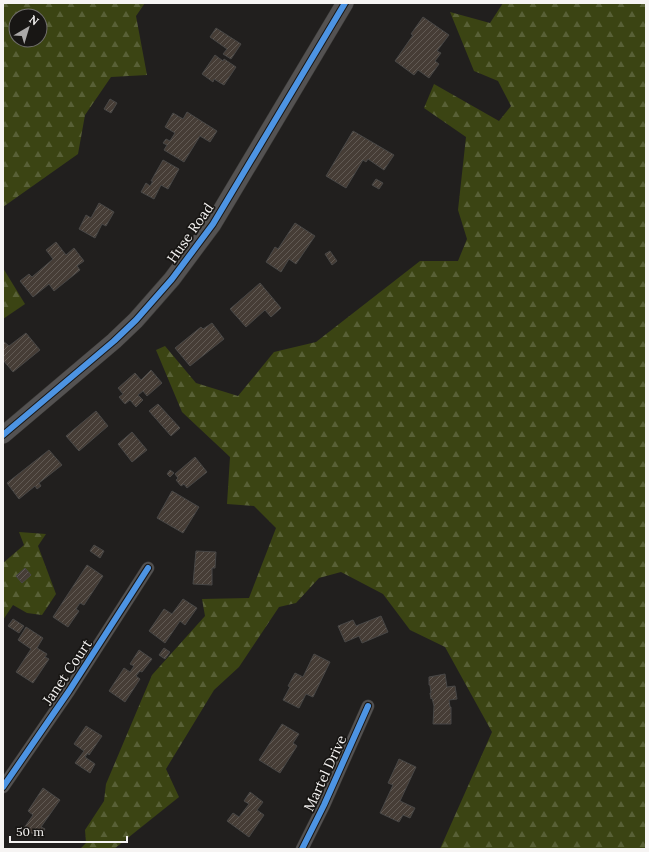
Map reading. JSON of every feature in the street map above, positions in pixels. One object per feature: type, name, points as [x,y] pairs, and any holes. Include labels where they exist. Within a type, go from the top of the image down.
[{"type":"street","name":"Huse Road","points":[[3,435],[114,341],[136,320],[172,279],[213,224],[345,3]]},
{"type":"street","name":"Janet Court","points":[[3,787],[69,691],[148,568]]},
{"type":"street","name":"Martel Drive","points":[[302,849],[333,785],[368,706]]},
{"type":"green space","points":[[3,3],[145,3],[136,16],[147,75],[111,77],[85,115],[78,154],[3,207]]},
{"type":"green space","points":[[503,3],[646,3],[646,849],[440,849],[492,732],[445,647],[410,630],[383,594],[341,572],[319,578],[296,603],[279,607],[239,667],[214,690],[166,769],[179,797],[114,849],[80,849],[86,843],[85,830],[104,801],[106,784],[152,675],[205,616],[202,599],[249,598],[276,528],[254,506],[227,504],[230,457],[182,412],[156,350],[165,346],[196,383],[238,396],[274,352],[316,342],[420,261],[458,261],[467,239],[458,210],[466,137],[424,108],[434,84],[499,121],[511,106],[498,81],[474,71],[450,12],[490,23]]},
{"type":"green space","points":[[3,268],[25,304],[3,319]]},
{"type":"green space","points":[[19,532],[46,534],[38,546],[56,594],[42,615],[27,613],[13,605],[3,620],[3,563],[24,545]]},
{"type":"building","points":[[423,17],[449,35],[437,51],[441,53],[435,61],[439,64],[429,78],[418,70],[414,75],[395,61],[413,35],[411,34]]},
{"type":"building","points":[[216,28],[241,44],[231,59],[223,54],[227,49],[210,37]]},
{"type":"building","points":[[215,55],[223,61],[224,59],[236,67],[224,85],[214,79],[213,82],[202,74]]},
{"type":"building","points":[[110,99],[117,103],[111,113],[104,109]]},
{"type":"building","points":[[187,112],[217,131],[210,142],[200,136],[184,162],[164,150],[167,145],[163,143],[166,139],[170,141],[175,133],[165,127],[173,113],[183,119]]},
{"type":"building","points":[[353,131],[394,155],[384,170],[368,159],[366,162],[363,160],[346,188],[326,176]]},
{"type":"building","points":[[163,160],[179,169],[168,189],[161,185],[154,199],[141,192],[146,183],[150,186],[153,181],[151,181]]},
{"type":"building","points":[[376,179],[383,183],[379,189],[372,185]]},
{"type":"building","points":[[99,203],[114,212],[106,226],[102,224],[95,238],[79,229],[86,215],[91,218]]},
{"type":"building","points":[[295,223],[315,236],[296,264],[289,259],[281,272],[266,262],[275,247],[278,249]]},
{"type":"building","points":[[56,242],[66,255],[74,248],[84,261],[77,266],[80,270],[54,291],[49,284],[33,297],[20,281],[29,274],[32,277],[53,259],[46,250]]},
{"type":"building","points":[[330,251],[337,261],[332,265],[325,254]]},
{"type":"building","points":[[260,283],[281,308],[271,317],[265,310],[246,327],[230,309]]},
{"type":"building","points":[[212,323],[224,339],[190,366],[175,348],[201,327],[203,329]]},
{"type":"building","points":[[26,333],[40,350],[13,372],[3,360],[3,341],[9,346]]},
{"type":"building","points":[[151,370],[162,383],[147,396],[143,391],[138,395],[143,400],[136,407],[130,400],[125,404],[119,397],[123,394],[118,388],[135,373],[141,380]]},
{"type":"building","points":[[158,404],[180,428],[171,436],[149,411]]},
{"type":"building","points":[[96,411],[108,426],[79,451],[66,436]]},
{"type":"building","points":[[132,432],[147,450],[132,462],[118,444]]},
{"type":"building","points":[[49,450],[62,465],[39,483],[41,486],[37,489],[35,486],[19,499],[7,483]]},
{"type":"building","points":[[195,457],[207,472],[187,488],[184,484],[181,486],[176,480],[178,478],[175,474]]},
{"type":"building","points":[[170,470],[174,473],[170,477],[167,474]]},
{"type":"building","points":[[172,491],[199,507],[183,533],[157,518]]},
{"type":"building","points":[[94,545],[104,551],[100,558],[90,551]]},
{"type":"building","points":[[196,551],[216,552],[215,568],[212,568],[212,585],[193,584]]},
{"type":"building","points":[[87,565],[103,576],[84,605],[80,603],[76,609],[79,611],[68,627],[53,617]]},
{"type":"building","points":[[25,568],[31,575],[22,583],[16,576]]},
{"type":"building","points":[[183,599],[197,608],[185,625],[180,621],[165,643],[149,631],[164,609],[172,614]]},
{"type":"building","points":[[381,616],[388,632],[362,643],[359,636],[345,642],[338,626],[353,620],[356,626]]},
{"type":"building","points":[[13,619],[24,626],[19,633],[8,626]]},
{"type":"building","points":[[26,627],[43,638],[37,648],[47,654],[45,657],[49,659],[33,683],[16,672],[31,649],[18,640]]},
{"type":"building","points":[[164,648],[170,652],[165,659],[159,655]]},
{"type":"building","points":[[139,650],[152,659],[142,672],[140,671],[136,676],[140,679],[125,702],[109,691],[124,668],[130,672],[134,666],[130,664]]},
{"type":"building","points":[[314,654],[330,662],[313,697],[306,694],[299,708],[283,700],[295,673],[303,677]]},
{"type":"building","points":[[445,674],[447,687],[455,686],[457,699],[449,700],[451,707],[451,724],[433,724],[434,706],[432,698],[431,699],[429,677]]},
{"type":"building","points":[[282,724],[299,734],[293,743],[297,746],[280,773],[259,760]]},
{"type":"building","points":[[86,726],[102,736],[89,755],[88,753],[85,757],[95,764],[90,773],[75,763],[84,751],[74,744]]},
{"type":"building","points":[[399,759],[416,767],[400,801],[415,808],[410,818],[403,815],[399,822],[380,813],[393,785],[388,783]]},
{"type":"building","points":[[43,788],[60,800],[41,827],[45,829],[39,838],[24,828],[33,815],[28,811]]},
{"type":"building","points":[[250,792],[263,802],[257,810],[264,815],[249,837],[227,821],[233,813],[239,817],[249,804],[244,801]]},
{"type":"cycle path","points":[[3,435],[114,341],[136,320],[172,279],[213,224],[345,3]]},
{"type":"cycle path","points":[[3,787],[69,691],[148,568]]},
{"type":"cycle path","points":[[302,849],[324,805],[368,706]]}]
